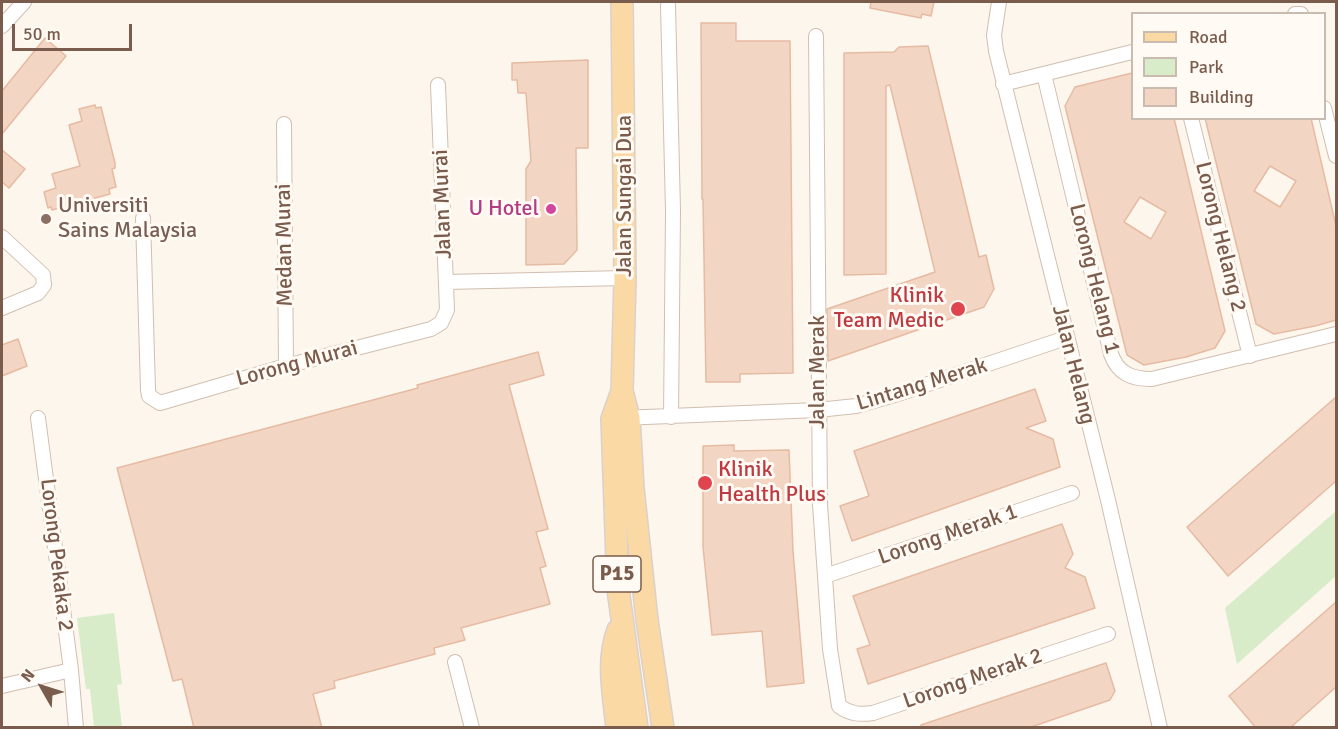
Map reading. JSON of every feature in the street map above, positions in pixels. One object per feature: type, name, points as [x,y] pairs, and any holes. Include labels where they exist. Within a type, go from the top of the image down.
[{"type":"main road","name":"Jalan Sungai Dua","points":[[622,2],[626,278],[618,589],[637,728]]},
{"type":"main road","name":"Jalan Sungai Dua","points":[[621,418],[633,488],[646,620],[663,728]]},
{"type":"main road","points":[[617,728],[612,676],[612,646],[621,621]]},
{"type":"street","points":[[2,26],[24,2]]},
{"type":"street","name":"Jalan Helang","points":[[999,2],[994,35],[1003,84],[1108,500],[1160,728]]},
{"type":"street","points":[[668,5],[673,211],[671,417]]},
{"type":"street","name":"Jalan Merak","points":[[816,36],[820,515],[830,649],[839,706]]},
{"type":"street","points":[[1003,84],[1131,52]]},
{"type":"street","name":"Lorong Helang 1","points":[[1044,74],[1114,363],[1128,375],[1139,379],[1152,379],[1336,334]]},
{"type":"street","name":"Jalan Murai","points":[[438,85],[447,310],[441,323]]},
{"type":"street","points":[[1326,116],[1336,156]]},
{"type":"street","name":"Lorong Helang 2","points":[[1191,120],[1250,356]]},
{"type":"street","name":"Medan Murai","points":[[284,124],[286,366]]},
{"type":"street","name":"Lorong Murai","points":[[143,218],[148,390],[153,400],[160,403],[286,366],[431,329],[441,323]]},
{"type":"street","points":[[2,237],[43,275],[44,285],[38,292],[2,308]]},
{"type":"street","points":[[446,282],[626,278]]},
{"type":"street","name":"Lintang Merak","points":[[621,418],[818,410],[870,403],[1066,338]]},
{"type":"street","name":"Lorong Pekaka 2","points":[[38,418],[71,670],[76,728]]},
{"type":"street","name":"Lorong Merak 1","points":[[825,576],[1072,493]]},
{"type":"street","name":"Lorong Merak 2","points":[[839,706],[846,712],[873,713],[1107,634]]},
{"type":"street","points":[[455,662],[472,728]]},
{"type":"street","points":[[2,686],[71,670]]},
{"type":"green space","points":[[1336,511],[1336,576],[1237,664],[1225,608]]},
{"type":"green space","points":[[114,613],[122,684],[117,685],[122,727],[94,727],[90,689],[86,689],[77,618]]},
{"type":"building","points":[[871,2],[934,2],[931,16],[922,14],[921,18],[870,8]]},
{"type":"building","points":[[701,23],[736,23],[736,41],[790,41],[793,373],[740,374],[740,382],[706,382]]},
{"type":"building","points":[[45,38],[66,56],[2,134],[2,91]]},
{"type":"building","points":[[928,46],[979,257],[986,255],[994,289],[984,307],[828,361],[827,309],[935,272],[890,85],[886,86],[886,274],[844,275],[844,53],[894,52],[899,47]]},
{"type":"building","points":[[588,60],[588,148],[576,148],[577,250],[564,264],[526,265],[526,169],[531,161],[526,93],[518,93],[517,80],[512,80],[512,63]]},
{"type":"building","points":[[1131,73],[1131,120],[1174,120],[1225,331],[1215,348],[1186,357],[1144,365],[1127,355],[1065,106],[1075,87]],"holes":[[[1140,197],[1166,212],[1151,239],[1124,222]]]},
{"type":"building","points":[[95,105],[96,108],[101,107],[115,163],[115,168],[112,169],[116,187],[109,189],[110,194],[52,210],[51,207],[48,208],[44,192],[56,188],[52,174],[80,166],[69,125],[82,121],[79,109]]},
{"type":"building","points":[[1205,120],[1311,120],[1336,226],[1336,320],[1274,334],[1256,324]],"holes":[[[1270,166],[1296,181],[1280,207],[1254,191]]]},
{"type":"building","points":[[2,150],[25,169],[9,188],[2,182]]},
{"type":"building","points":[[18,339],[27,366],[2,376],[2,345]]},
{"type":"building","points":[[538,352],[544,375],[509,385],[548,529],[536,532],[546,566],[540,568],[550,604],[461,628],[465,640],[434,648],[435,654],[334,681],[335,688],[313,694],[322,728],[194,728],[182,679],[173,681],[117,468],[418,388],[417,385]]},
{"type":"building","points":[[1035,389],[1046,421],[1026,428],[1053,439],[1060,467],[852,541],[840,506],[869,496],[854,451]]},
{"type":"building","points":[[1336,397],[1336,481],[1228,576],[1187,527]]},
{"type":"building","points":[[734,445],[734,451],[789,450],[793,551],[804,683],[767,687],[762,631],[712,635],[703,547],[703,446]]},
{"type":"building","points":[[1062,524],[1073,554],[1065,568],[1085,577],[1095,608],[868,684],[857,649],[870,645],[853,596]]},
{"type":"building","points":[[1336,602],[1336,687],[1290,728],[1256,728],[1229,696]]},
{"type":"building","points":[[1106,663],[1115,691],[1110,700],[1028,728],[921,728],[921,725]]},
{"type":"place","name":"U Hotel","points":[[551,209]]},
{"type":"place","name":"Universiti Sains Malaysia","points":[[46,219]]},
{"type":"place","name":"Klinik Team Medic","points":[[958,309]]},
{"type":"place","name":"Klinik Health Plus","points":[[705,483]]}]
